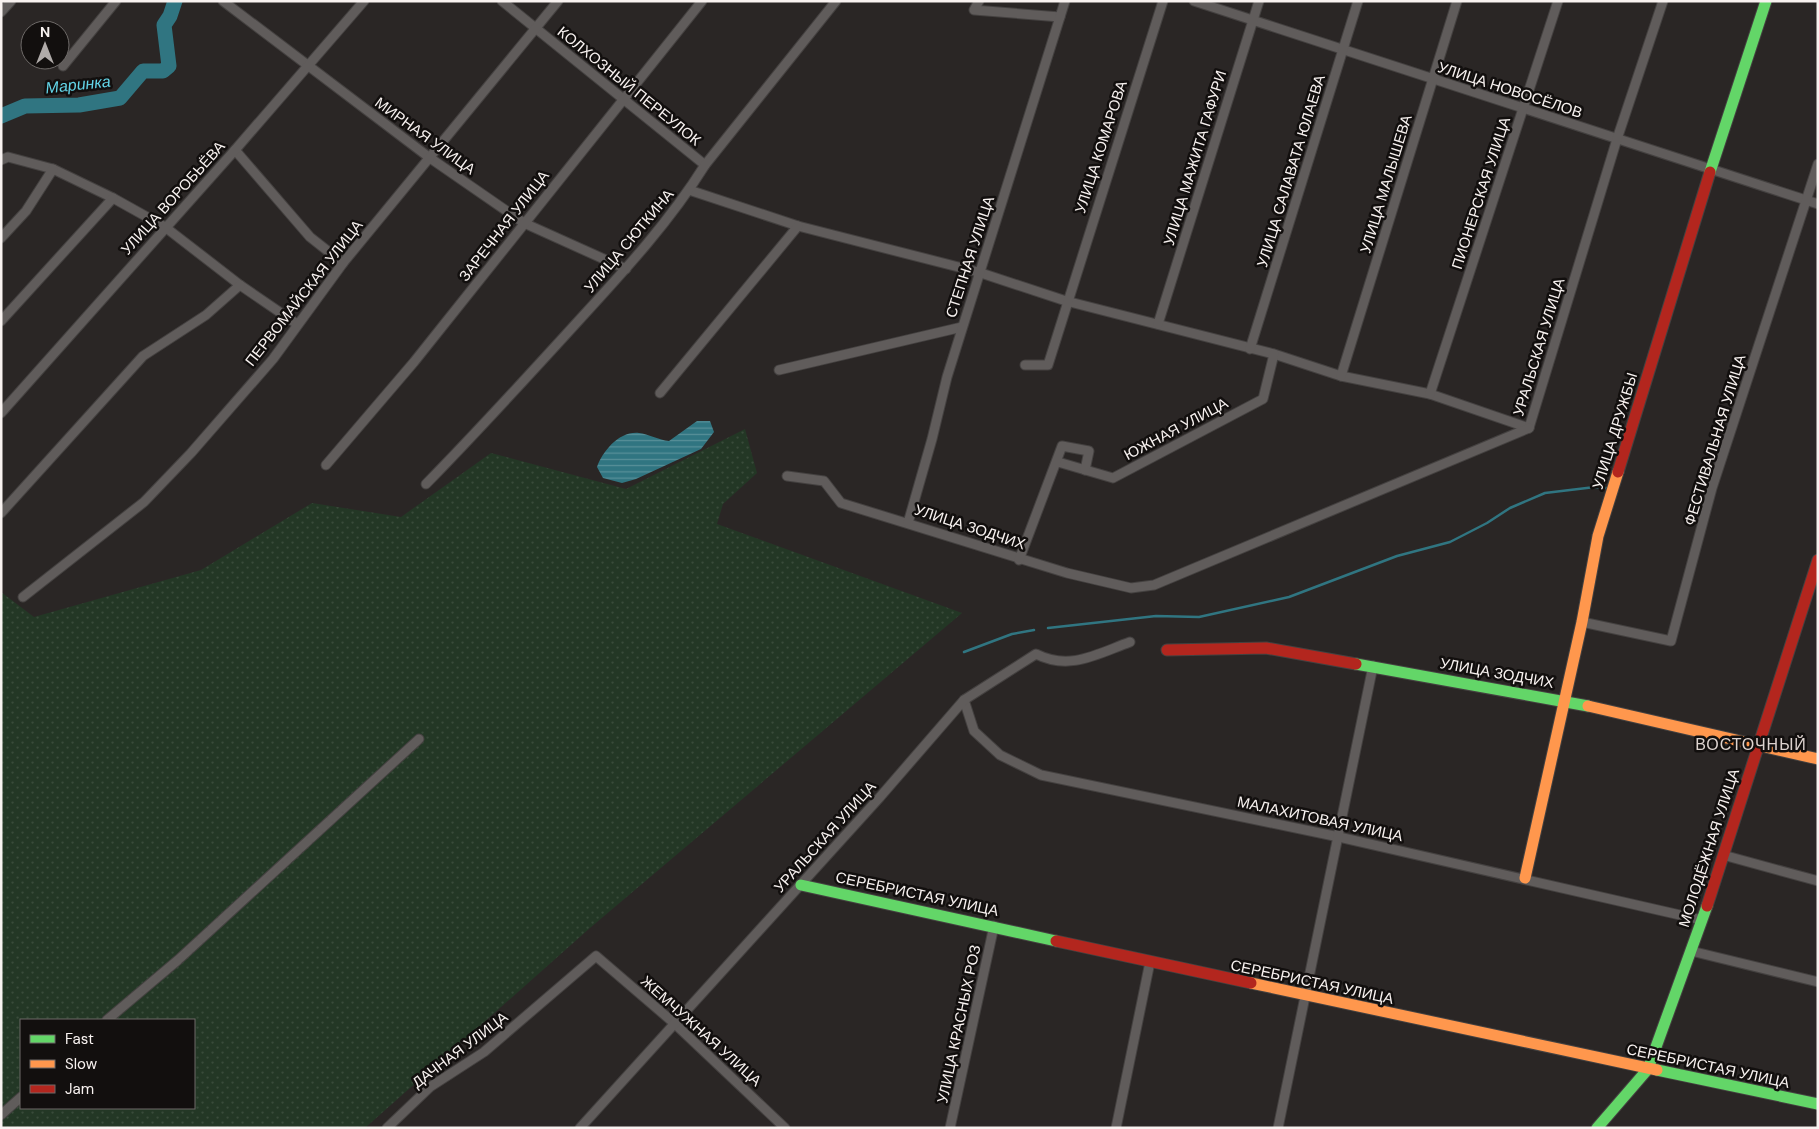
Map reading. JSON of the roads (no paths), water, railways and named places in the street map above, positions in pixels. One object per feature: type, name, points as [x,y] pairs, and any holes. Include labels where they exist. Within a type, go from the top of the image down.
[{"type":"street","points":[[1,12],[11,1]]},
{"type":"street","points":[[70,57],[116,1]]},
{"type":"street","name":"МИРНАЯ УЛИЦА","points":[[222,1],[430,158],[524,223],[626,269]]},
{"type":"street","name":"УЛИЦА ВОРОБЬЁВА","points":[[1,413],[235,150],[364,1]]},
{"type":"street","name":"КОЛХОЗНЫЙ ПЕРЕУЛОК","points":[[502,1],[705,165]]},
{"type":"street","name":"ПЕРВОМАЙСКАЯ УЛИЦА","points":[[23,597],[144,502],[191,453],[273,359],[297,324],[344,263],[558,1]]},
{"type":"street","name":"ЗАРЕЧНАЯ УЛИЦА","points":[[326,465],[414,362],[702,1]]},
{"type":"street","name":"УЛИЦА СЮТКИНА","points":[[426,484],[490,419],[626,269],[689,190],[705,165],[836,1]]},
{"type":"street","points":[[979,1],[974,10],[1060,17]]},
{"type":"street","name":"СТЕПНАЯ УЛИЦА","points":[[908,523],[978,272],[1026,130],[1065,1]]},
{"type":"street","name":"УЛИЦА КОМАРОВА","points":[[1025,365],[1048,365],[1066,301],[1163,1]]},
{"type":"street","name":"УЛИЦА НОВОСЁЛОВ","points":[[1194,1],[1710,171],[1818,204]]},
{"type":"street","name":"УЛИЦА МАЖИТА ГАФУРИ","points":[[1158,324],[1259,1]]},
{"type":"street","name":"УЛИЦА САЛАВАТА ЮЛАЕВА","points":[[1250,349],[1358,1]]},
{"type":"street","name":"УЛИЦА МАЛЫШЕВА","points":[[1341,376],[1457,1]]},
{"type":"street","name":"ПИОНЕРСКАЯ УЛИЦА","points":[[1430,394],[1558,1]]},
{"type":"street","name":"УРАЛЬСКАЯ УЛИЦА","points":[[1154,585],[1529,428],[1617,139],[1663,1]]},
{"type":"street","name":"УЛИЦА ДРУЖБЫ","points":[[1525,878],[1563,700],[1582,622],[1598,536],[1710,171],[1766,1]]},
{"type":"street","points":[[235,150],[310,237],[344,263]]},
{"type":"street","points":[[1,160],[8,157],[53,169],[113,198],[165,227],[240,285],[297,324]]},
{"type":"street","name":"ФЕСТИВАЛЬНАЯ УЛИЦА","points":[[1582,622],[1671,640],[1712,488],[1818,164]]},
{"type":"street","points":[[1,238],[26,210],[53,169]]},
{"type":"street","points":[[689,190],[798,226],[978,272],[1066,301],[1274,354],[1341,376],[1430,394],[1529,428]]},
{"type":"street","points":[[1,321],[113,198]]},
{"type":"street","points":[[660,393],[798,226]]},
{"type":"street","points":[[1,513],[143,356],[206,315],[240,285]]},
{"type":"street","points":[[778,370],[962,327]]},
{"type":"street","name":"ЮЖНАЯ УЛИЦА","points":[[1058,462],[1113,478],[1263,398],[1274,354]]},
{"type":"street","points":[[1019,560],[1058,462],[1062,446],[1089,451],[1085,470]]},
{"type":"street","name":"УЛИЦА ЗОДЧИХ","points":[[787,476],[824,481],[841,502],[1019,560],[1131,588],[1154,585]]},
{"type":"street","name":"МОЛОДЁЖНАЯ УЛИЦА","points":[[1597,1128],[1648,1069],[1702,920],[1818,560]]},
{"type":"street","name":"УРАЛЬСКАЯ УЛИЦА","points":[[580,1128],[801,885],[964,700],[1036,654],[1051,661],[1075,662],[1130,642]]},
{"type":"street","name":"УЛИЦА ЗОДЧИХ","points":[[1167,650],[1266,648],[1563,700],[1818,759]]},
{"type":"street","points":[[1278,1128],[1307,996],[1373,666]]},
{"type":"street","name":"МАЛАХИТОВАЯ УЛИЦА","points":[[964,700],[974,731],[1000,756],[1041,775],[1339,837],[1702,920]]},
{"type":"street","points":[[108,1019],[175,963],[419,739]]},
{"type":"street","points":[[1723,855],[1818,881]]},
{"type":"street","name":"СЕРЕБРИСТАЯ УЛИЦА","points":[[801,885],[1307,996],[1818,1104]]},
{"type":"street","name":"УЛИЦА КРАСНЫХ РОЗ","points":[[950,1128],[994,926]]},
{"type":"street","points":[[1691,951],[1818,982]]},
{"type":"street","name":"ЖЕМЧУЖНАЯ УЛИЦА","points":[[596,956],[674,1023],[785,1128]]},
{"type":"street","name":"ДАЧНАЯ УЛИЦА","points":[[387,1128],[430,1087],[484,1052],[596,956]]},
{"type":"street","points":[[1116,1128],[1150,962]]},
{"type":"street","points":[[1,1115],[20,1098]]},
{"type":"water","points":[[697,421],[710,421],[714,432],[701,449],[636,479],[622,483],[603,478],[597,467],[603,455],[613,443],[625,435],[639,433],[669,441]]},
{"type":"waterway","name":"Маринка","points":[[1,116],[25,106],[79,105],[120,98],[143,71],[163,71],[169,66],[164,25],[170,16],[175,1]]},
{"type":"waterway","points":[[1048,628],[1156,616],[1199,617],[1289,597],[1397,556],[1450,542],[1487,523],[1510,508],[1545,493],[1595,487],[1606,488]]},
{"type":"waterway","points":[[964,652],[1012,634],[1034,630]]},
{"type":"district","name":"ВОСТОЧНЫЙ","points":[[1751,744]]}]
